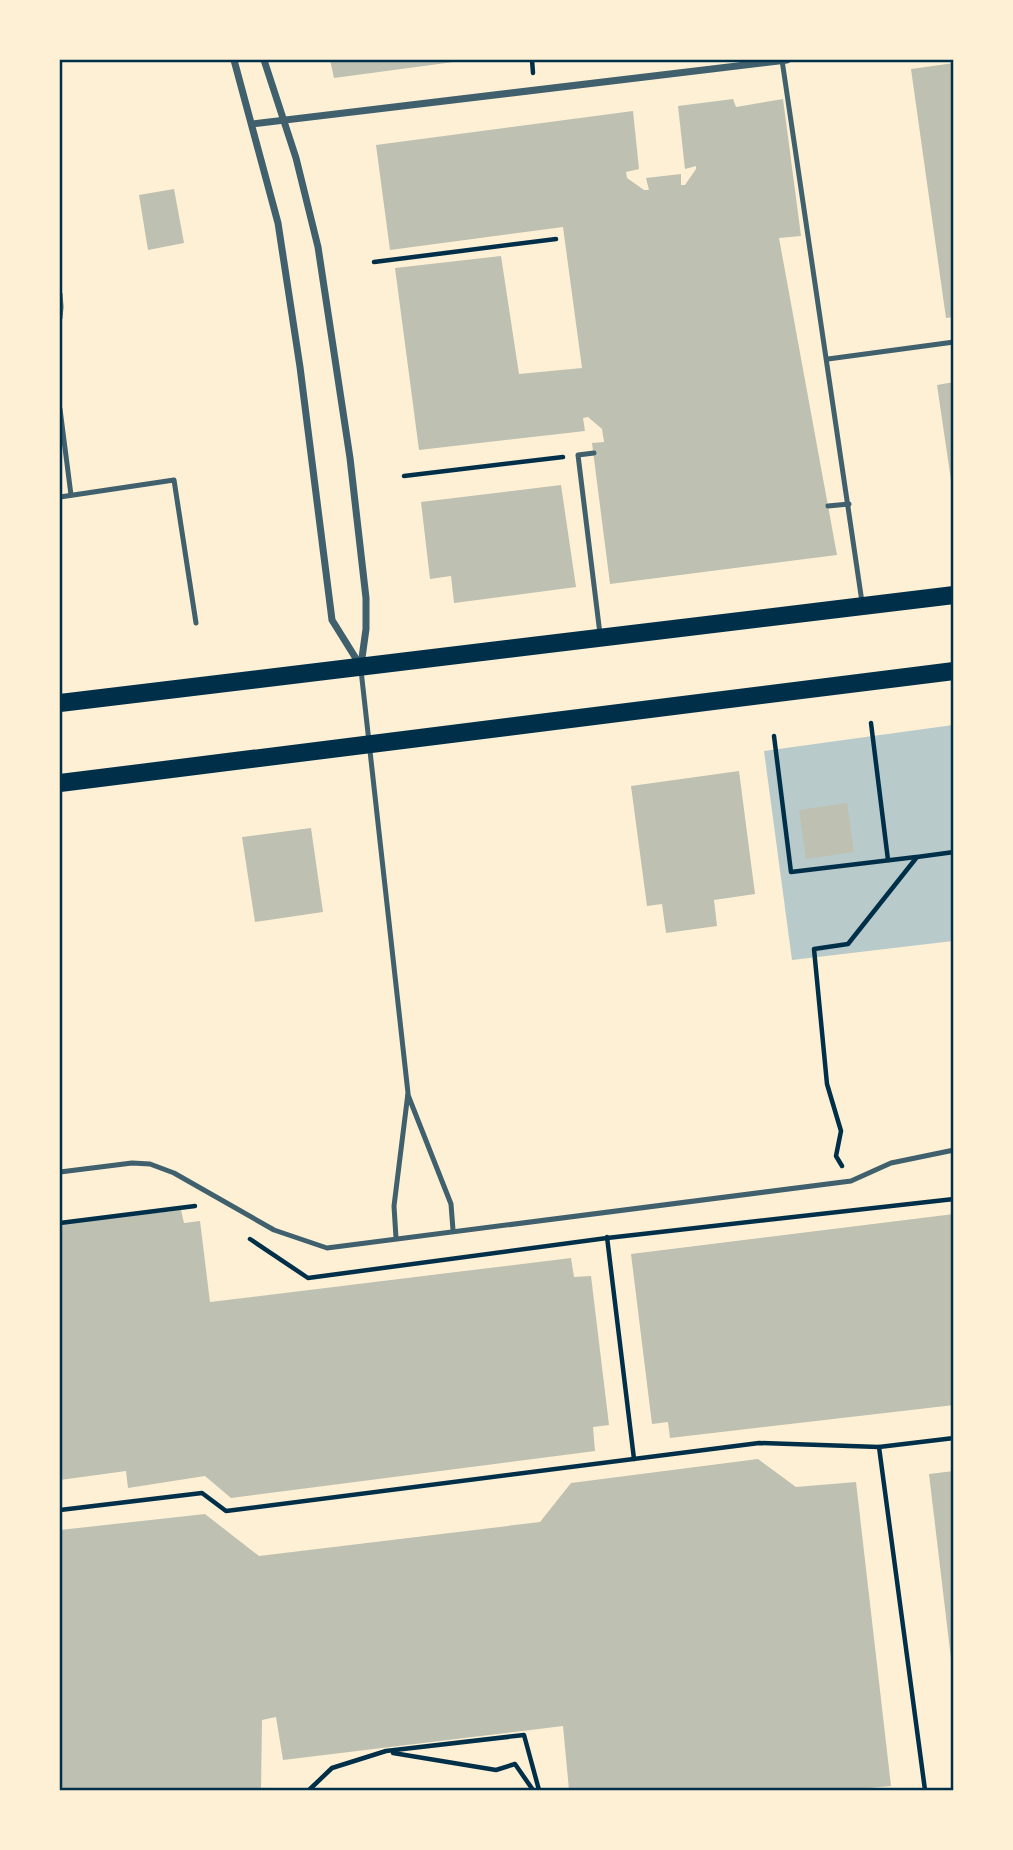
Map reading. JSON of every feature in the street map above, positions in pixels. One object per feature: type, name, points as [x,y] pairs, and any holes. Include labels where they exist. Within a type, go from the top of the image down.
[{"type":"main road","points":[[60,704],[954,595]]},
{"type":"main road","points":[[60,783],[954,671]]},
{"type":"street","points":[[234,60],[278,223],[300,367],[332,620],[360,666]]},
{"type":"street","points":[[264,60],[296,158],[318,247],[335,353],[366,598],[366,629],[360,666]]},
{"type":"street","points":[[252,124],[282,119],[338,116],[785,60]]},
{"type":"lane","points":[[785,60],[863,605]]},
{"type":"lane","points":[[795,197],[803,196]]},
{"type":"lane","points":[[60,294],[60,318]]},
{"type":"lane","points":[[828,359],[954,342]]},
{"type":"lane","points":[[60,409],[72,495]]},
{"type":"lane","points":[[594,453],[578,455],[600,637]]},
{"type":"lane","points":[[60,497],[174,480],[196,623]]},
{"type":"lane","points":[[828,506],[849,504]]},
{"type":"lane","points":[[360,666],[408,1093],[394,1206],[396,1238]]},
{"type":"lane","points":[[408,1093],[451,1203],[453,1230]]},
{"type":"lane","points":[[60,1172],[132,1163],[150,1164],[174,1173],[274,1230],[327,1248],[851,1181],[891,1163],[954,1150]]},
{"type":"path","points":[[374,262],[556,239]]},
{"type":"path","points":[[404,476],[578,455]]},
{"type":"path","points":[[871,723],[888,860]]},
{"type":"path","points":[[774,736],[792,872],[954,852]]},
{"type":"path","points":[[862,1209],[851,1181],[836,1156],[841,1131],[825,1074],[814,949],[848,944],[917,857]]},
{"type":"path","points":[[607,1238],[954,1199]]},
{"type":"path","points":[[604,1211],[634,1459]]},
{"type":"path","points":[[60,1510],[202,1493],[226,1511],[759,1443],[879,1447],[954,1438]]},
{"type":"path","points":[[879,1447],[925,1790]]},
{"type":"path","points":[[309,1790],[332,1768],[386,1751],[524,1735],[539,1790]]},
{"type":"path","points":[[386,1751],[496,1770],[515,1764],[533,1790]]},
{"type":"shaded area","points":[[953,725],[953,941],[792,960],[764,751]]},
{"type":"building","points":[[330,60],[461,60],[461,61],[334,78]]},
{"type":"building","points":[[954,63],[954,317],[946,318],[911,69]]},
{"type":"building","points":[[733,99],[736,107],[783,99],[801,236],[779,238],[837,555],[610,584],[592,443],[604,442],[602,429],[588,417],[583,418],[585,431],[419,450],[395,268],[501,256],[519,374],[582,368],[563,227],[390,250],[376,145],[633,111],[639,169],[626,172],[627,178],[644,190],[649,190],[646,178],[681,174],[681,185],[685,185],[696,169],[696,166],[685,169],[678,106]]},
{"type":"building","points":[[174,189],[184,243],[148,250],[139,195]]},
{"type":"building","points":[[954,382],[954,487],[952,487],[937,385]]},
{"type":"building","points":[[561,485],[576,587],[454,603],[451,576],[430,579],[421,502]]},
{"type":"building","points":[[739,771],[755,894],[714,900],[717,926],[666,933],[662,904],[647,906],[631,786]]},
{"type":"building","points":[[847,803],[854,852],[806,859],[799,810]]},
{"type":"building","points":[[311,828],[323,912],[255,922],[242,837]]},
{"type":"building","points":[[181,1210],[184,1223],[200,1221],[210,1302],[571,1258],[574,1277],[591,1276],[609,1425],[593,1427],[595,1451],[231,1498],[205,1476],[128,1488],[126,1471],[60,1480],[60,1224]]},
{"type":"building","points":[[954,1214],[954,1405],[670,1438],[668,1422],[652,1424],[631,1254]]},
{"type":"building","points":[[758,1459],[796,1487],[856,1482],[891,1786],[846,1790],[569,1790],[563,1726],[283,1760],[276,1717],[262,1720],[261,1790],[60,1790],[60,1530],[205,1514],[259,1556],[540,1522],[571,1483]]},
{"type":"building","points":[[954,1471],[954,1667],[952,1667],[929,1474]]}]
